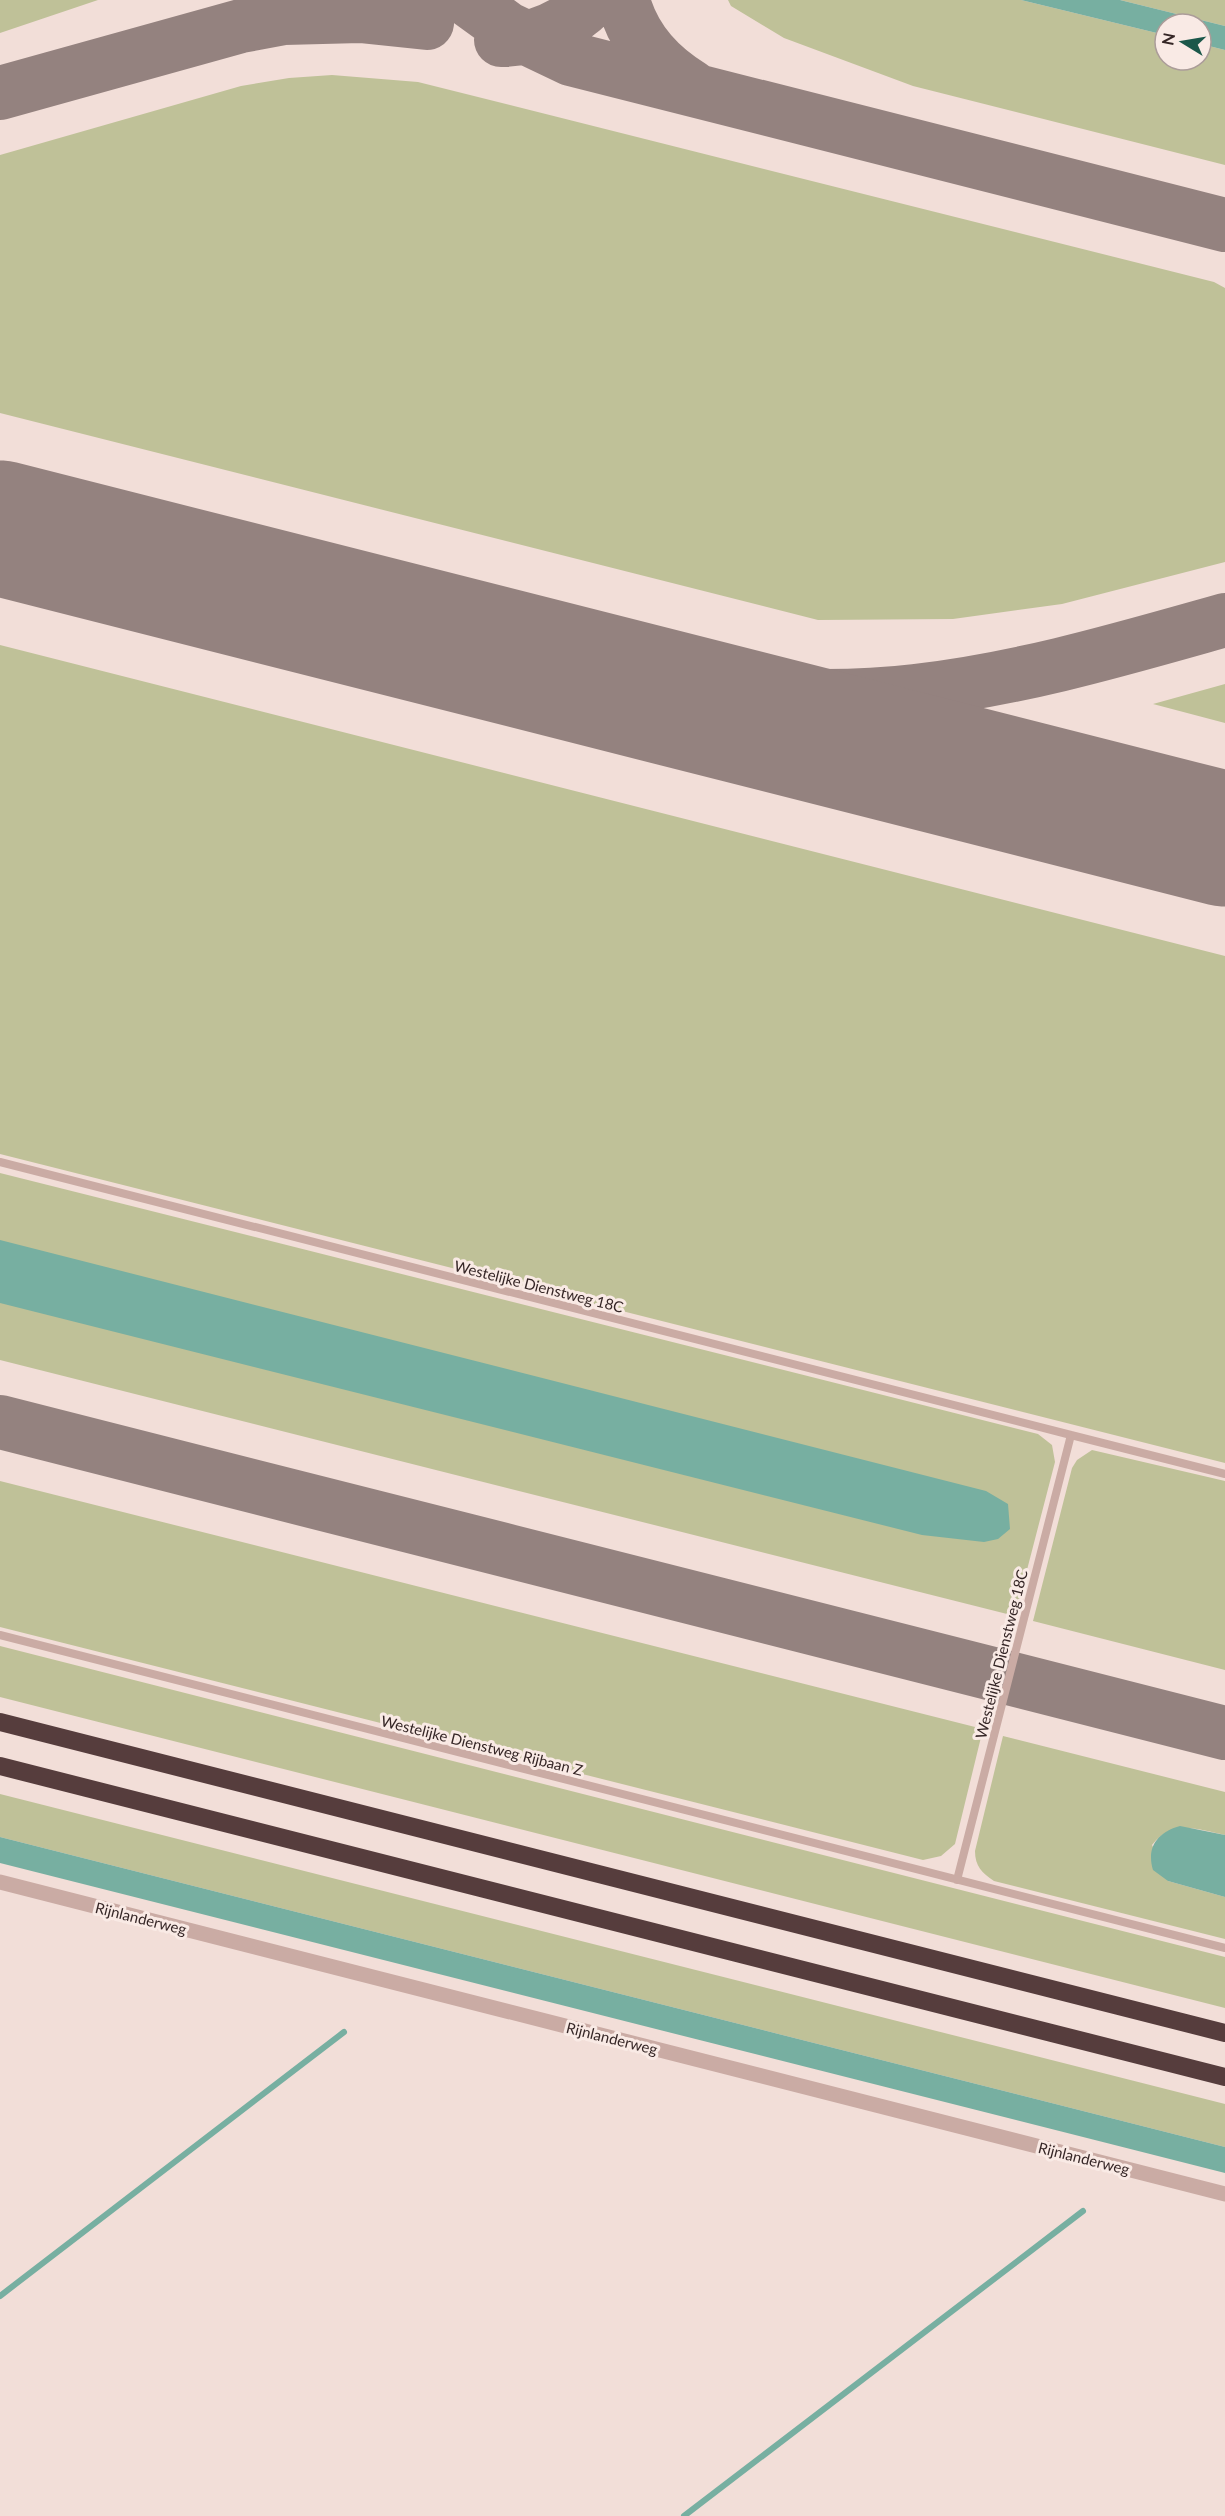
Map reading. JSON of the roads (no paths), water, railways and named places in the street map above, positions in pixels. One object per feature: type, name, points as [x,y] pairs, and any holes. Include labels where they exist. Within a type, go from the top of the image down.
[{"type":"highway","points":[[0,1722],[1225,2032]]},
{"type":"highway","points":[[0,1766],[1225,2077]]},
{"type":"street","name":"Rijnlanderweg","points":[[0,1882],[1225,2194]]},
{"type":"lane","name":"Westelijke Dienstweg 18C","points":[[0,1162],[1225,1474]]},
{"type":"lane","name":"Westelijke Dienstweg 18C","points":[[957,1880],[1071,1435]]},
{"type":"lane","name":"Westelijke Dienstweg Rijbaan Z","points":[[0,1635],[1225,1948]]},
{"type":"water","points":[[1021,0],[1120,0],[1168,12],[1153,12],[1153,32]]},
{"type":"water","points":[[1213,23],[1225,26],[1225,50],[1213,47]]},
{"type":"water","points":[[0,1240],[986,1491],[1008,1504],[1010,1529],[998,1539],[984,1542],[922,1535],[0,1303]]},
{"type":"water","points":[[1180,1826],[1225,1835],[1225,1897],[1168,1881],[1153,1870],[1151,1854],[1156,1842],[1166,1832]]},
{"type":"water","points":[[0,1837],[1225,2147],[1225,2173],[0,1863]]},
{"type":"waterway","points":[[0,2296],[344,2032]]},
{"type":"waterway","points":[[684,2516],[1083,2211]]}]
